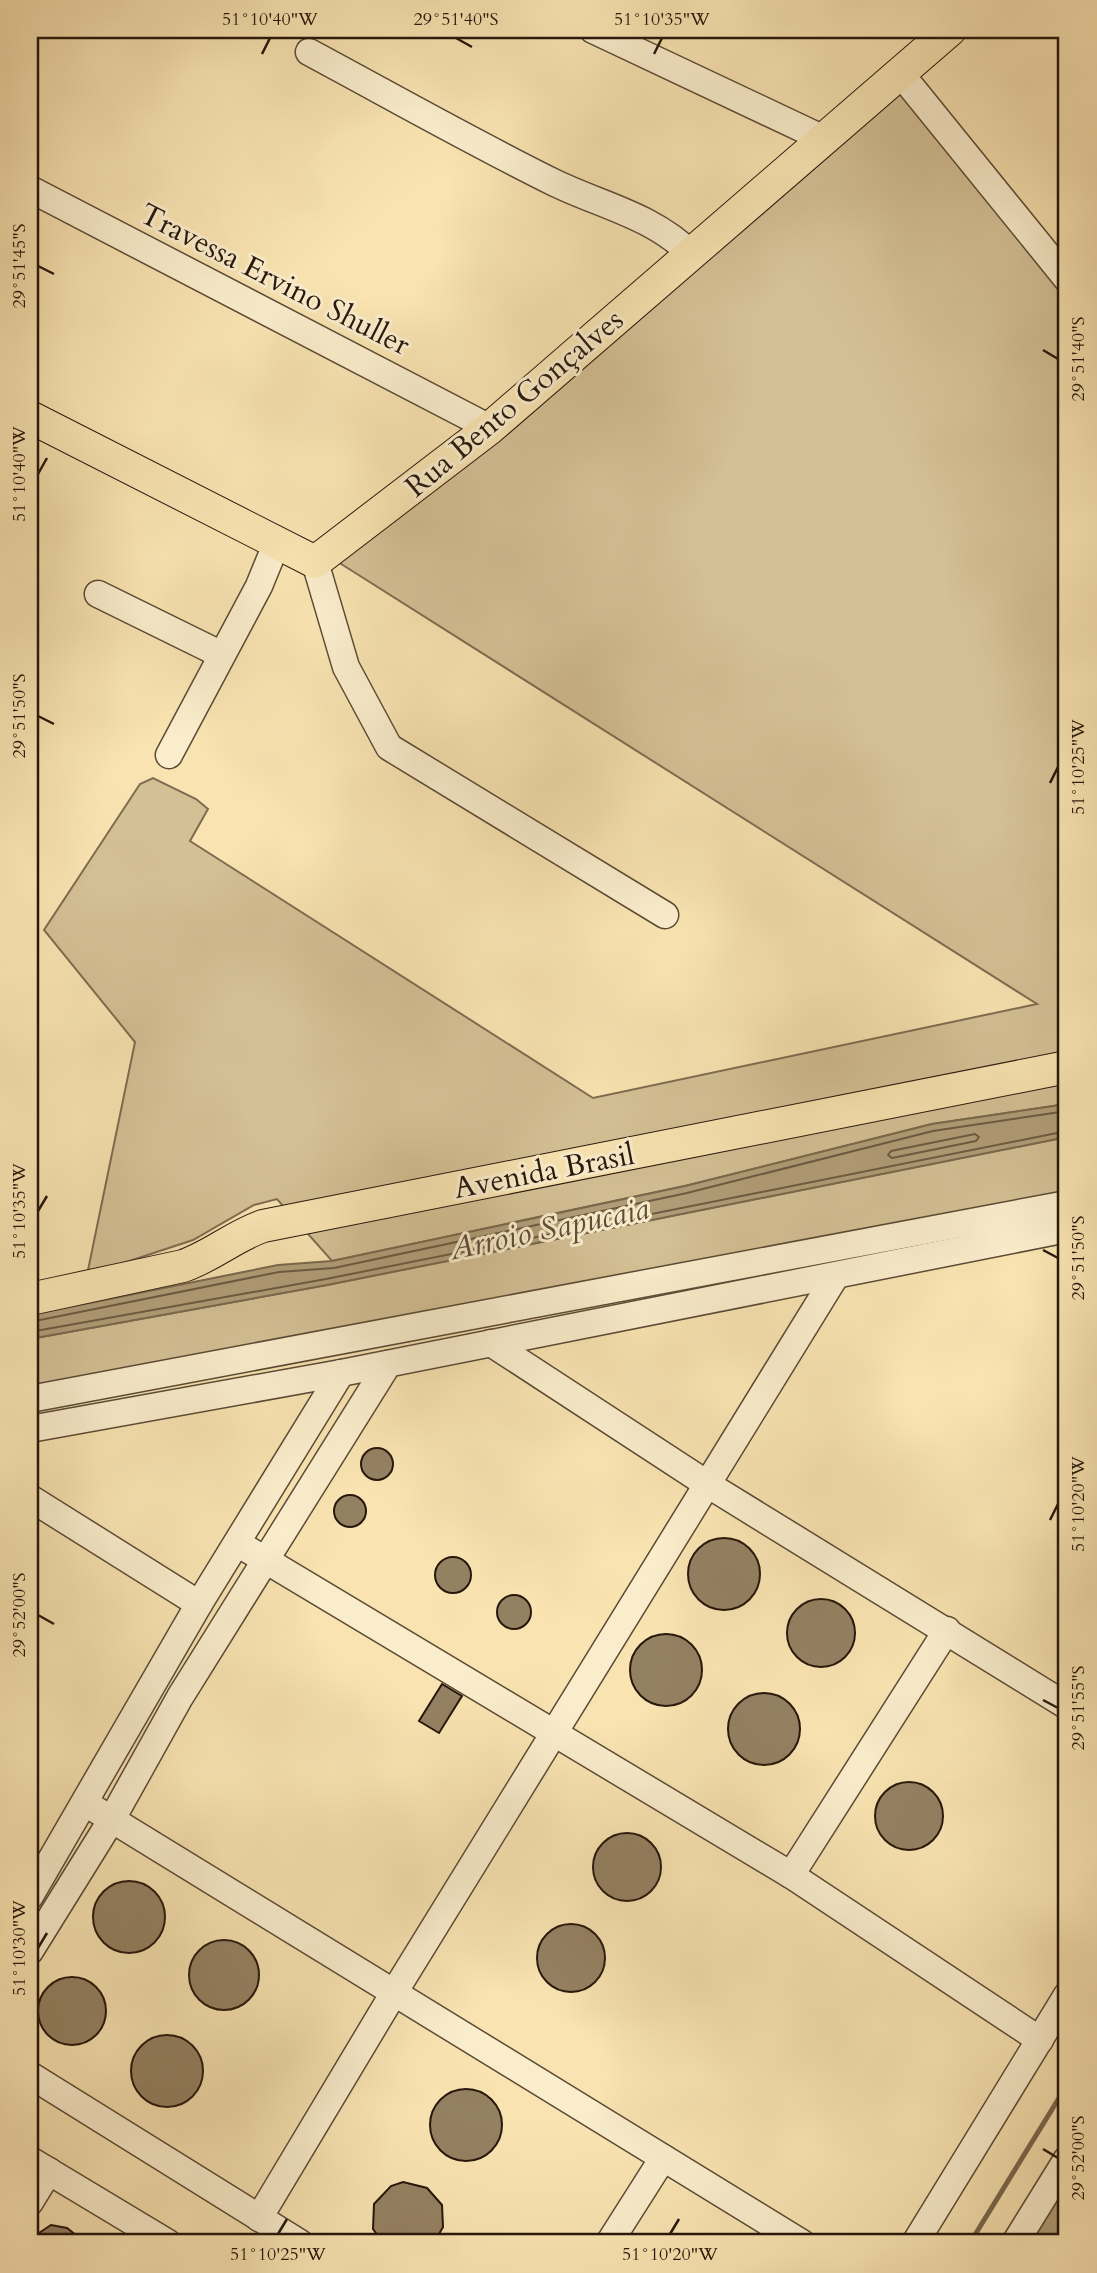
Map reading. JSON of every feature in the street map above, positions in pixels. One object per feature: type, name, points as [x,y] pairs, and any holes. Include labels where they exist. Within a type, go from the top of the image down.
[{"type":"main road","name":"Rua Bento Gonçalves","points":[[315,562],[490,428],[950,30]]},
{"type":"main road","points":[[30,417],[315,562]]},
{"type":"main road","name":"Avenida Brasil","points":[[30,1299],[183,1266],[198,1261],[241,1233],[263,1226],[1067,1067]]},
{"type":"street","points":[[593,30],[824,139]]},
{"type":"street","points":[[309,52],[555,183],[641,217],[671,233],[691,254]]},
{"type":"street","points":[[900,73],[1067,279]]},
{"type":"street","name":"Travessa Ervino Shuller","points":[[30,189],[490,428]]},
{"type":"street","points":[[169,755],[220,654],[259,586],[277,542]]},
{"type":"street","points":[[315,562],[346,667],[389,747],[665,915]]},
{"type":"street","points":[[99,594],[220,654]]},
{"type":"street","points":[[30,1399],[1067,1204]]},
{"type":"street","points":[[30,1429],[341,1373],[835,1278],[1067,1229]]},
{"type":"street","points":[[259,2218],[395,1991],[835,1278]]},
{"type":"street","points":[[491,1343],[707,1484],[1067,1706]]},
{"type":"street","points":[[30,1950],[111,1819],[180,1697],[268,1561],[388,1364]]},
{"type":"street","points":[[30,1895],[199,1604],[341,1373]]},
{"type":"street","points":[[30,1498],[199,1604]]},
{"type":"street","points":[[237,1543],[791,1875],[1040,2040]]},
{"type":"street","points":[[791,1875],[947,1630]]},
{"type":"street","points":[[85,1803],[802,2243]]},
{"type":"street","points":[[915,2243],[1067,1995]]},
{"type":"street","points":[[30,2075],[300,2243]]},
{"type":"street","points":[[609,2243],[663,2158]]},
{"type":"street","points":[[1015,2243],[1067,2159]]},
{"type":"street","points":[[30,2202],[39,2166],[168,2243]]},
{"type":"shaded area","points":[[905,93],[1067,291],[1067,1104],[932,1124],[685,1186],[332,1261],[277,1199],[254,1205],[193,1240],[87,1275],[135,1042],[44,930],[140,784],[153,778],[196,799],[208,809],[190,841],[593,1098],[1037,1004],[338,562],[893,97]]},
{"type":"shaded area","points":[[1067,1137],[1067,1191],[30,1391],[30,1339],[327,1285]]},
{"type":"water","name":"Arroio Sapucaia","points":[[1067,1104],[1067,1137],[327,1285],[30,1339],[30,1315],[278,1265],[332,1261],[685,1186],[932,1124]]},
{"type":"water","points":[[1067,2176],[1067,2243],[1026,2243]]},
{"type":"building","points":[[377,1448],[389,1452],[393,1464],[389,1476],[377,1480],[365,1476],[361,1464],[365,1452]]},
{"type":"building","points":[[350,1495],[361,1500],[366,1511],[361,1522],[350,1527],[339,1522],[334,1511],[339,1500]]},
{"type":"building","points":[[724,1538],[744,1544],[754,1554],[760,1574],[754,1594],[744,1604],[724,1610],[704,1604],[694,1594],[688,1574],[694,1554],[704,1544]]},
{"type":"building","points":[[453,1557],[466,1562],[471,1575],[466,1588],[453,1593],[440,1588],[435,1575],[440,1562]]},
{"type":"building","points":[[514,1595],[526,1600],[531,1612],[526,1624],[514,1629],[502,1624],[497,1612],[502,1600]]},
{"type":"building","points":[[821,1599],[834,1602],[845,1609],[852,1620],[855,1633],[852,1646],[845,1657],[834,1664],[821,1667],[808,1664],[797,1657],[790,1646],[787,1633],[790,1620],[797,1609],[808,1602]]},
{"type":"building","points":[[666,1634],[680,1637],[692,1644],[699,1656],[702,1670],[699,1684],[692,1696],[680,1703],[666,1706],[652,1703],[640,1696],[633,1684],[630,1670],[633,1656],[640,1644],[652,1637]]},
{"type":"building","points":[[442,1684],[462,1696],[439,1733],[419,1721]]},
{"type":"building","points":[[764,1693],[784,1699],[794,1709],[800,1729],[794,1749],[784,1759],[764,1765],[744,1759],[734,1749],[728,1729],[734,1709],[744,1699]]},
{"type":"building","points":[[902,1782],[916,1782],[928,1787],[938,1797],[943,1816],[938,1835],[928,1845],[916,1850],[902,1850],[890,1845],[880,1835],[875,1823],[875,1809],[880,1797],[890,1787]]},
{"type":"building","points":[[620,1833],[634,1833],[646,1838],[656,1848],[661,1867],[656,1886],[646,1896],[634,1901],[620,1901],[608,1896],[598,1886],[593,1874],[593,1860],[598,1848],[608,1838]]},
{"type":"building","points":[[129,1881],[149,1887],[159,1897],[165,1917],[159,1937],[149,1947],[129,1953],[109,1947],[99,1937],[93,1917],[99,1897],[109,1887]]},
{"type":"building","points":[[571,1924],[584,1927],[595,1934],[602,1945],[605,1958],[602,1971],[595,1982],[584,1989],[571,1992],[558,1989],[547,1982],[540,1971],[537,1958],[540,1945],[547,1934],[558,1927]]},
{"type":"building","points":[[231,1940],[244,1946],[253,1955],[257,1961],[257,1989],[249,2000],[238,2008],[217,2010],[199,2000],[191,1989],[189,1968],[199,1950],[210,1942]]},
{"type":"building","points":[[72,1977],[85,1980],[96,1987],[103,1998],[106,2011],[103,2024],[96,2035],[85,2042],[72,2045],[59,2042],[48,2035],[41,2024],[38,2011],[41,1998],[48,1987],[59,1980]]},
{"type":"building","points":[[167,2035],[187,2041],[197,2051],[203,2071],[197,2091],[187,2101],[167,2107],[147,2101],[137,2091],[131,2071],[137,2051],[147,2041]]},
{"type":"building","points":[[466,2089],[486,2095],[496,2105],[502,2125],[496,2145],[486,2155],[466,2161],[446,2155],[436,2145],[430,2125],[436,2105],[446,2095]]},
{"type":"building","points":[[403,2182],[427,2188],[442,2205],[443,2227],[434,2243],[383,2243],[373,2229],[374,2204],[391,2186]]},
{"type":"building","points":[[51,2225],[67,2228],[86,2243],[30,2243],[30,2239]]},
{"type":"waterway","points":[[970,2243],[1067,2085]]}]
